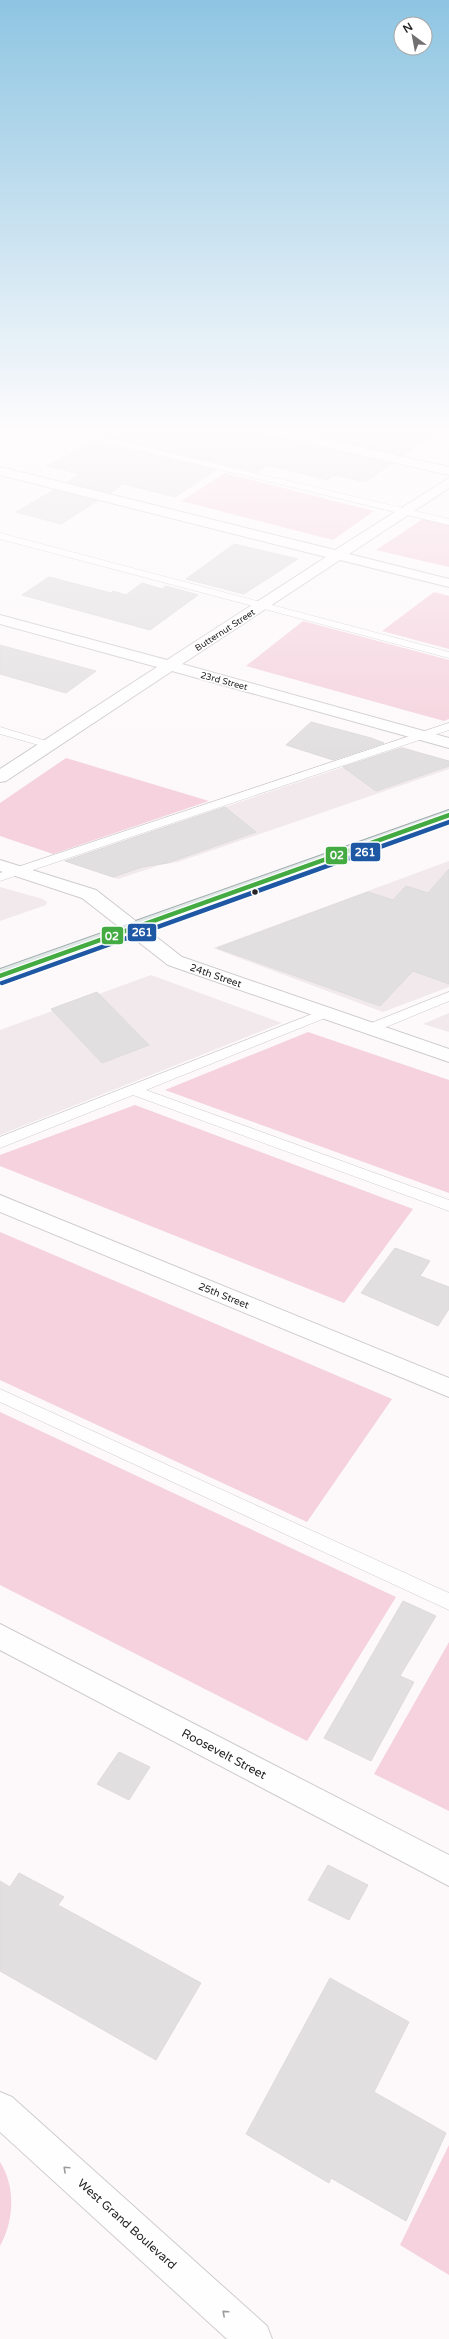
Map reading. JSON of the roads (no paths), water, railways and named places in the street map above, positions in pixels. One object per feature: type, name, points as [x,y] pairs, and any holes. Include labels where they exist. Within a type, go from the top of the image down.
[{"type":"main road","points":[[0,976],[449,815]]},
{"type":"street","points":[[266,537],[449,582]]},
{"type":"street","name":"Butternut Street","points":[[0,777],[365,537]]},
{"type":"street","name":"23rd Street","points":[[0,619],[449,743]]},
{"type":"street","name":"24th Street","points":[[6,871],[90,894],[175,961],[449,1056]]},
{"type":"street","name":"25th Street","points":[[0,1203],[449,1388]]},
{"type":"street","name":"Roosevelt Street","points":[[0,1636],[449,1871]]},
{"type":"street","name":"West Grand Boulevard","points":[[0,2109],[254,2339]]},
{"type":"lane","points":[[4,537],[449,655]]},
{"type":"lane","points":[[6,871],[449,726]]},
{"type":"lane","points":[[0,730],[49,745]]},
{"type":"lane","points":[[369,1029],[449,996]]},
{"type":"lane","points":[[0,1144],[325,1014]]},
{"type":"lane","points":[[133,1090],[449,1206]]},
{"type":"lane","points":[[0,1395],[449,1602]]}]
